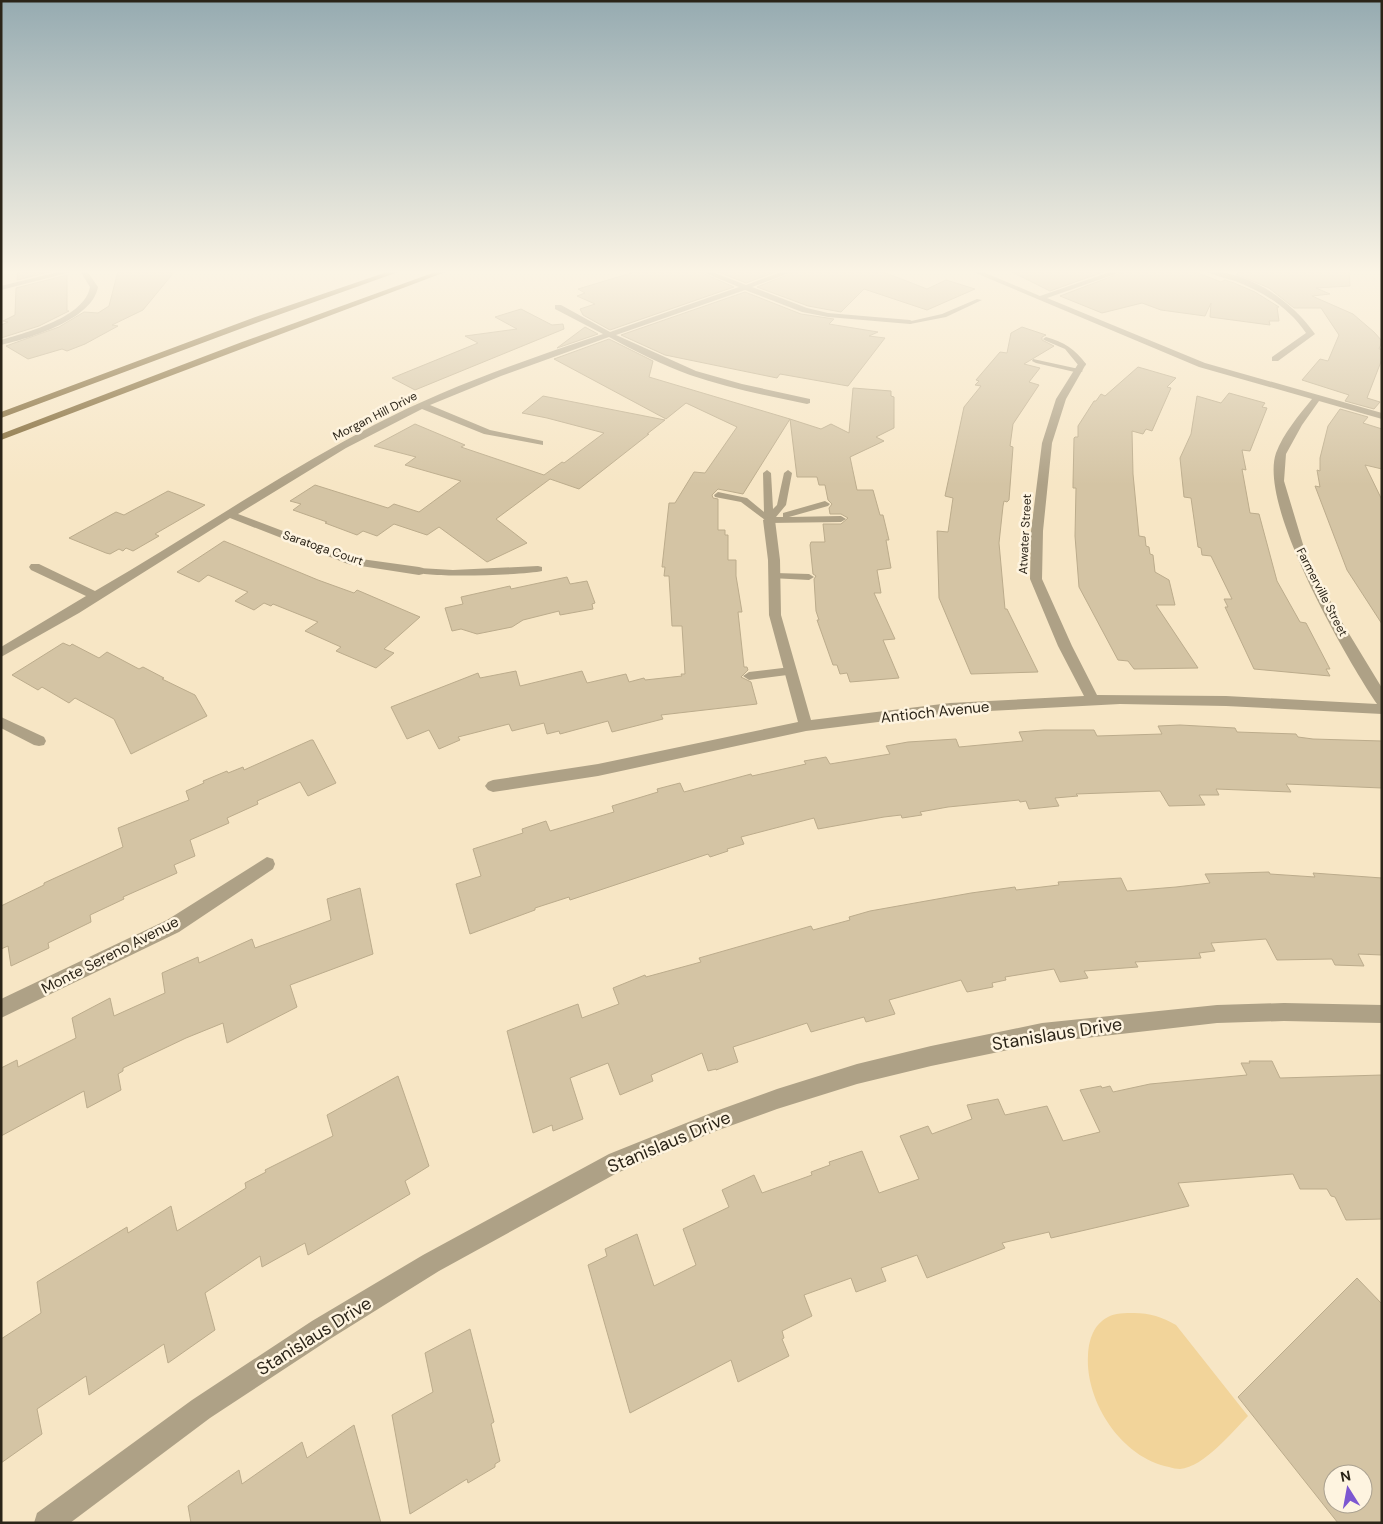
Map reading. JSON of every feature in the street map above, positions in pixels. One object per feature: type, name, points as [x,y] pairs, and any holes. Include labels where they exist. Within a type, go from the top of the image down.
[{"type":"main road","points":[[1,415],[197,342]]},
{"type":"main road","points":[[1,438],[251,342]]},
{"type":"street","name":"Morgan Hill Drive","points":[[1,653],[369,431],[474,381],[586,342]]},
{"type":"street","points":[[623,342],[679,368],[743,388],[807,401]]},
{"type":"street","points":[[1147,342],[1202,365],[1382,416]]},
{"type":"street","points":[[1275,359],[1299,342]]},
{"type":"street","name":"Atwater Street","points":[[1080,368],[1061,399],[1047,443],[1037,531],[1036,579],[1065,646],[1093,700]]},
{"type":"street","name":"Farmerville Street","points":[[1317,398],[1297,425],[1281,454],[1279,481],[1299,551],[1331,614],[1382,700]]},
{"type":"street","points":[[422,405],[487,432],[540,442]]},
{"type":"street","name":"Saratoga Court","points":[[229,514],[352,561],[419,571]]},
{"type":"street","points":[[769,520],[775,576],[775,615],[806,726]]},
{"type":"street","points":[[35,567],[96,596]]},
{"type":"street","name":"Antioch Avenue","points":[[493,786],[598,770],[806,726],[950,708],[1093,700],[1226,701],[1382,709]]},
{"type":"street","points":[[1,722],[39,742]]},
{"type":"street","name":"Monte Sereno Avenue","points":[[1,1009],[172,926],[267,864]]},
{"type":"street","name":"Stanislaus Drive","points":[[47,1523],[208,1405],[321,1330],[431,1262],[610,1165],[716,1121],[786,1096],[857,1074],[931,1056],[1042,1034],[1217,1014],[1284,1012],[1382,1014]]},
{"type":"lane","points":[[1060,342],[1071,349],[1080,368]]},
{"type":"lane","points":[[1036,361],[1080,368]]},
{"type":"lane","points":[[767,473],[769,520]]},
{"type":"lane","points":[[769,520],[781,505],[788,473]]},
{"type":"lane","points":[[718,495],[744,500],[769,520],[841,519]]},
{"type":"lane","points":[[769,520],[825,504]]},
{"type":"lane","points":[[419,571],[453,573],[538,569]]},
{"type":"lane","points":[[775,576],[809,577]]},
{"type":"lane","points":[[749,676],[791,670]]},
{"type":"shaded area","points":[[1134,1313],[1156,1316],[1176,1325],[1248,1416],[1208,1456],[1189,1467],[1180,1469],[1152,1462],[1136,1452],[1122,1440],[1110,1425],[1100,1409],[1093,1391],[1088,1355],[1089,1344],[1095,1329],[1103,1320],[1111,1316]]},
{"type":"building","points":[[17,342],[88,342],[67,351],[62,349],[28,359],[6,346]]},
{"type":"building","points":[[476,342],[532,342],[415,390],[392,378],[478,343]]},
{"type":"building","points":[[565,342],[574,342],[557,348]]},
{"type":"building","points":[[600,342],[615,342],[653,361],[649,377],[790,419],[743,494],[718,489],[712,495],[713,498],[718,499],[718,530],[725,530],[725,535],[728,535],[728,560],[736,560],[736,576],[742,612],[738,612],[744,667],[747,667],[748,670],[741,677],[751,682],[757,704],[661,715],[663,719],[612,732],[608,721],[560,734],[559,731],[547,734],[544,723],[512,731],[509,724],[458,737],[460,740],[439,749],[429,730],[407,739],[391,707],[478,673],[480,678],[516,671],[520,686],[582,671],[587,683],[626,674],[629,682],[644,678],[645,680],[682,676],[681,674],[685,674],[682,626],[672,626],[669,576],[664,576],[665,567],[662,567],[669,503],[675,503],[694,472],[705,473],[737,427],[686,403],[666,419],[554,359]]},
{"type":"building","points":[[637,342],[882,342],[848,386],[780,374],[777,378],[665,355]]},
{"type":"building","points":[[1009,342],[1046,342],[1054,346],[1024,364],[1040,368],[1029,382],[1039,385],[1013,424],[1010,446],[1013,447],[1009,500],[1007,502],[1004,501],[999,543],[1005,609],[1007,609],[1038,672],[971,674],[939,598],[937,531],[948,532],[953,498],[945,496],[964,407],[981,386],[975,385],[979,381],[976,380],[1000,352],[1007,353]]},
{"type":"building","points":[[1336,342],[1382,342],[1379,349],[1382,349],[1382,359],[1367,398],[1380,402],[1374,409],[1345,401],[1349,395],[1302,380],[1320,359],[1328,361]]},
{"type":"building","points":[[1138,367],[1176,378],[1167,387],[1171,388],[1152,431],[1146,429],[1143,434],[1132,431],[1133,474],[1139,536],[1145,537],[1146,546],[1149,547],[1150,554],[1153,555],[1155,572],[1169,580],[1175,605],[1156,605],[1198,668],[1134,669],[1128,661],[1118,660],[1079,587],[1075,536],[1076,488],[1073,488],[1074,438],[1078,437],[1078,426],[1094,401],[1101,394],[1105,396]]},
{"type":"building","points":[[853,388],[891,391],[891,396],[894,397],[894,428],[876,437],[884,441],[850,457],[857,490],[873,490],[880,515],[883,515],[889,540],[886,540],[891,568],[877,570],[881,593],[874,593],[895,639],[883,640],[899,678],[850,682],[847,673],[840,674],[837,665],[833,665],[817,620],[819,620],[816,611],[814,579],[816,576],[813,574],[810,545],[811,542],[825,542],[823,524],[841,524],[848,518],[841,514],[830,514],[829,508],[832,504],[828,500],[825,485],[819,485],[817,477],[797,477],[790,419],[821,429],[831,424],[849,433]]},
{"type":"building","points":[[1229,393],[1265,403],[1262,407],[1267,408],[1250,451],[1242,450],[1246,470],[1242,469],[1250,513],[1259,514],[1277,581],[1300,622],[1306,623],[1330,669],[1326,669],[1330,676],[1254,669],[1225,607],[1228,607],[1224,599],[1232,599],[1211,556],[1202,555],[1201,548],[1198,547],[1191,498],[1184,497],[1180,458],[1191,434],[1197,396],[1221,403]]},
{"type":"building","points":[[543,396],[665,420],[579,489],[550,479],[496,519],[527,543],[487,562],[439,527],[427,535],[394,524],[377,536],[363,531],[357,535],[293,510],[301,504],[290,501],[315,485],[388,508],[394,504],[419,512],[461,481],[405,465],[416,457],[374,446],[415,424],[465,445],[461,447],[544,475],[562,462],[564,463],[604,433],[522,413]]},
{"type":"building","points":[[1340,409],[1368,417],[1363,423],[1382,429],[1382,469],[1365,465],[1382,500],[1382,624],[1347,570],[1315,486],[1320,487],[1317,470],[1320,471],[1320,458],[1328,426]]},
{"type":"building","points":[[168,491],[205,505],[155,534],[159,536],[133,551],[126,548],[123,551],[119,549],[110,554],[69,538],[116,512],[124,515]]},
{"type":"building","points":[[224,541],[318,580],[354,593],[357,590],[420,617],[384,649],[394,653],[376,668],[336,651],[341,647],[305,631],[318,622],[273,604],[271,606],[264,603],[254,610],[235,601],[248,592],[208,575],[199,582],[177,572]]},
{"type":"building","points":[[567,577],[570,584],[587,581],[595,603],[592,604],[593,609],[560,615],[559,611],[523,620],[512,627],[477,634],[461,629],[452,631],[445,608],[463,604],[461,597],[510,586],[511,589]]},
{"type":"building","points":[[63,643],[70,646],[72,644],[99,658],[107,652],[139,669],[143,667],[164,678],[162,679],[195,695],[207,716],[131,754],[114,719],[75,698],[69,703],[42,687],[38,690],[12,675]]},
{"type":"building","points":[[1180,725],[1235,728],[1237,732],[1296,734],[1298,737],[1313,739],[1382,741],[1382,788],[1286,784],[1291,792],[1216,789],[1219,795],[1199,795],[1205,805],[1169,806],[1160,791],[1076,794],[1078,796],[1055,798],[1059,806],[1029,809],[1026,801],[1020,802],[1019,800],[948,807],[920,812],[922,815],[902,818],[901,815],[884,817],[818,829],[814,818],[741,837],[744,844],[727,849],[728,851],[710,857],[708,854],[570,900],[569,897],[535,908],[535,910],[470,934],[456,884],[481,876],[473,849],[523,833],[522,829],[546,821],[550,831],[614,812],[612,806],[658,792],[657,789],[680,783],[684,792],[751,774],[752,776],[806,764],[804,761],[826,757],[830,764],[890,754],[886,746],[908,742],[956,739],[959,747],[1023,741],[1019,732],[1094,730],[1097,736],[1162,734],[1158,726]]},
{"type":"building","points":[[313,740],[336,783],[308,796],[300,782],[257,801],[258,804],[227,818],[229,823],[190,840],[195,856],[174,865],[177,873],[123,897],[124,899],[90,915],[91,922],[48,943],[49,948],[11,966],[8,946],[1,949],[1,906],[44,885],[44,883],[123,847],[118,828],[189,800],[186,791],[204,783],[203,781],[227,771],[228,773],[243,767],[244,770]]},
{"type":"building","points":[[1269,872],[1270,874],[1315,877],[1313,873],[1382,878],[1382,955],[1358,954],[1364,966],[1335,965],[1332,959],[1277,960],[1266,939],[1211,943],[1215,951],[1199,953],[1201,958],[1135,962],[1138,967],[1084,971],[1088,978],[1060,982],[1054,969],[1005,977],[1006,980],[992,983],[993,987],[967,992],[961,980],[889,1000],[895,1014],[866,1022],[864,1017],[811,1032],[807,1023],[733,1047],[738,1062],[716,1070],[708,1071],[702,1053],[651,1075],[653,1081],[620,1095],[608,1063],[570,1078],[583,1119],[553,1131],[552,1125],[533,1133],[507,1031],[578,1004],[582,1018],[619,1004],[613,988],[645,975],[646,977],[701,962],[699,958],[811,926],[813,930],[850,920],[849,917],[870,911],[971,893],[1015,887],[1016,890],[1059,885],[1058,882],[1121,878],[1127,891],[1210,883],[1205,874]]},
{"type":"building","points":[[360,888],[373,954],[290,985],[297,1007],[227,1043],[223,1023],[186,1038],[123,1068],[123,1071],[118,1074],[121,1090],[87,1108],[84,1091],[1,1136],[1,1068],[17,1060],[18,1067],[76,1038],[72,1018],[110,998],[114,1016],[165,993],[162,973],[198,957],[199,963],[252,939],[255,948],[331,920],[327,899]]},
{"type":"building","points":[[1249,1061],[1272,1061],[1280,1078],[1382,1075],[1382,1219],[1346,1220],[1335,1197],[1331,1196],[1327,1189],[1300,1189],[1293,1174],[1178,1183],[1189,1206],[1051,1238],[1049,1232],[1002,1243],[1005,1248],[927,1278],[917,1255],[881,1268],[886,1281],[856,1292],[851,1278],[804,1295],[812,1316],[782,1331],[784,1338],[782,1339],[789,1356],[738,1382],[731,1360],[630,1413],[588,1265],[607,1256],[605,1249],[637,1234],[654,1286],[696,1265],[683,1229],[729,1207],[722,1190],[754,1175],[762,1193],[812,1175],[811,1172],[830,1165],[829,1162],[862,1151],[879,1193],[919,1179],[900,1136],[928,1126],[932,1134],[972,1119],[967,1105],[998,1099],[1005,1115],[1047,1106],[1063,1141],[1100,1132],[1080,1090],[1110,1086],[1113,1092],[1150,1084],[1247,1075],[1241,1063],[1250,1063]]},
{"type":"building","points":[[398,1076],[429,1166],[405,1181],[410,1194],[308,1255],[305,1243],[262,1267],[260,1256],[205,1293],[215,1330],[168,1363],[164,1344],[89,1395],[86,1376],[37,1409],[42,1434],[1,1463],[1,1339],[41,1313],[37,1282],[127,1227],[128,1233],[171,1206],[177,1231],[246,1188],[245,1183],[266,1172],[265,1170],[333,1136],[327,1115]]},
{"type":"building","points":[[1357,1278],[1382,1304],[1382,1523],[1338,1523],[1331,1514],[1373,1514],[1373,1464],[1323,1464],[1323,1504],[1238,1397]]},
{"type":"building","points":[[470,1329],[494,1422],[491,1424],[500,1461],[495,1464],[495,1467],[468,1483],[467,1479],[410,1514],[392,1415],[433,1392],[425,1353]]},
{"type":"building","points":[[354,1425],[381,1523],[191,1523],[188,1506],[239,1470],[242,1484],[302,1442],[307,1458]]}]
